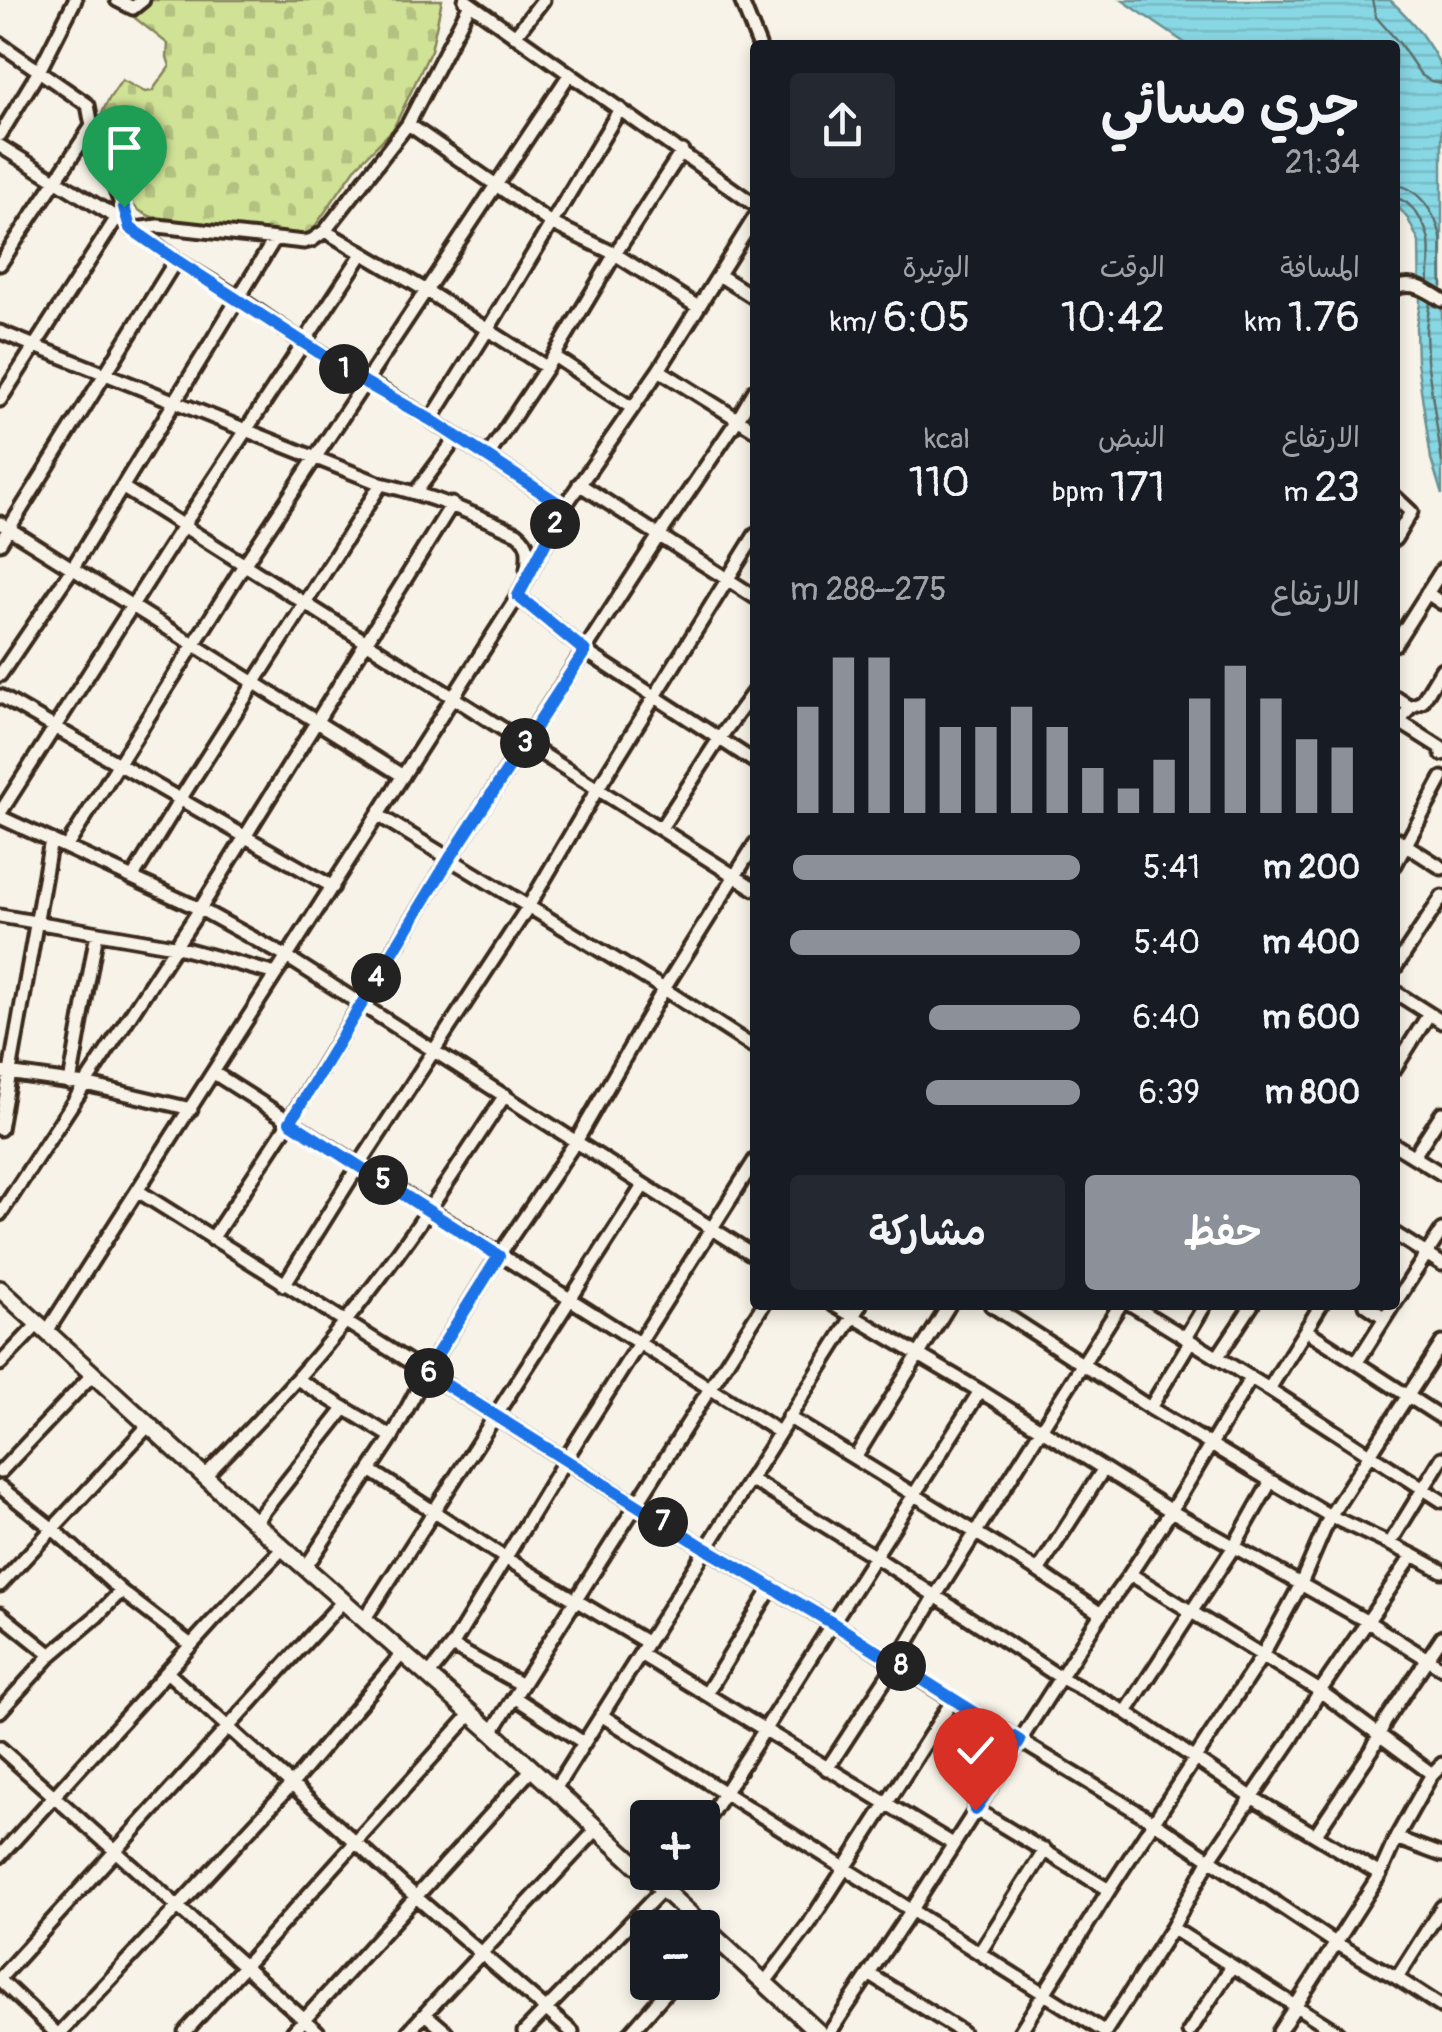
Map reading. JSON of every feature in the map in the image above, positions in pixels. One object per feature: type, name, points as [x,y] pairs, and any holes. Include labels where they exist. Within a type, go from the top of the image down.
[{"type":"street","points":[[0,135],[76,0]]},
{"type":"street","points":[[117,0],[133,8],[143,0]]},
{"type":"street","points":[[515,36],[543,0]]},
{"type":"street","points":[[742,0],[757,40]]},
{"type":"street","points":[[133,228],[158,226],[274,240],[312,240],[325,231],[408,124],[468,2],[750,201]]},
{"type":"street","points":[[0,44],[88,105],[92,126],[133,228]]},
{"type":"street","points":[[67,846],[244,566],[570,76]]},
{"type":"street","points":[[431,420],[620,109]]},
{"type":"street","points":[[408,124],[552,224],[615,254],[698,307]]},
{"type":"street","points":[[0,264],[92,126]]},
{"type":"street","points":[[0,146],[564,507]]},
{"type":"street","points":[[487,456],[682,151]]},
{"type":"street","points":[[0,400],[116,219]]},
{"type":"street","points":[[0,1364],[43,1328],[138,1191],[518,596],[564,507],[660,370],[750,225]]},
{"type":"street","points":[[325,231],[488,330],[632,408]]},
{"type":"street","points":[[0,675],[72,568],[274,240]]},
{"type":"street","points":[[362,254],[52,728],[0,815],[200,909],[288,958],[750,1253]]},
{"type":"street","points":[[0,543],[4,526],[176,260]]},
{"type":"street","points":[[719,275],[750,295]]},
{"type":"street","points":[[1400,286],[1419,286],[1442,300]]},
{"type":"street","points":[[0,332],[382,484],[452,504],[517,533],[528,546],[526,578]]},
{"type":"street","points":[[660,370],[750,427]]},
{"type":"street","points":[[212,1239],[290,1122],[450,858],[750,399]]},
{"type":"street","points":[[416,492],[457,437]]},
{"type":"street","points":[[133,877],[382,484]]},
{"type":"street","points":[[579,484],[750,595]]},
{"type":"street","points":[[122,487],[750,886]]},
{"type":"street","points":[[1400,502],[1411,512],[1400,531]]},
{"type":"street","points":[[0,1214],[200,909],[452,504]]},
{"type":"street","points":[[4,526],[403,776]]},
{"type":"street","points":[[284,1285],[528,906],[750,543]]},
{"type":"street","points":[[1400,636],[1442,570]]},
{"type":"street","points":[[1427,593],[1442,604]]},
{"type":"street","points":[[518,596],[585,651],[750,759]]},
{"type":"street","points":[[1400,721],[1410,707],[1422,702],[1442,669]]},
{"type":"street","points":[[0,696],[333,887]]},
{"type":"street","points":[[662,828],[750,697]]},
{"type":"street","points":[[1400,700],[1410,707]]},
{"type":"street","points":[[1400,727],[1441,748],[1442,754]]},
{"type":"street","points":[[1442,778],[1401,842],[1442,868]]},
{"type":"street","points":[[378,814],[750,1045]]},
{"type":"street","points":[[0,1129],[5,1073],[51,840]]},
{"type":"street","points":[[306,1568],[392,1437],[426,1372],[576,1140],[750,852]]},
{"type":"street","points":[[1400,961],[1442,898]]},
{"type":"street","points":[[0,916],[174,946],[276,974]]},
{"type":"street","points":[[70,1083],[97,933]]},
{"type":"street","points":[[1400,995],[1437,1016],[1400,1062]]},
{"type":"street","points":[[5,1073],[85,1084],[191,1110]]},
{"type":"street","points":[[214,1073],[779,1432]]},
{"type":"street","points":[[205,1476],[346,1322],[430,1210],[505,1095]]},
{"type":"street","points":[[1414,1156],[1442,1113]]},
{"type":"street","points":[[1400,1148],[1442,1174]]},
{"type":"street","points":[[428,1676],[452,1646],[750,1168]]},
{"type":"street","points":[[364,1620],[643,1186]]},
{"type":"street","points":[[138,1191],[705,1548],[1154,1822],[1334,1942],[1442,2006]]},
{"type":"street","points":[[1400,1295],[1442,1230]]},
{"type":"street","points":[[1400,1237],[1442,1264]]},
{"type":"street","points":[[0,1289],[630,1857]]},
{"type":"street","points":[[492,1732],[760,1310]]},
{"type":"street","points":[[855,1458],[946,1310]]},
{"type":"street","points":[[999,1310],[1150,1408],[1330,1516],[1442,1571]]},
{"type":"street","points":[[827,1769],[1117,1310]]},
{"type":"street","points":[[1140,1310],[1442,1502]]},
{"type":"street","points":[[1150,1408],[1203,1310]]},
{"type":"street","points":[[1218,1358],[1249,1310]]},
{"type":"street","points":[[1269,1389],[1319,1310]]},
{"type":"street","points":[[1373,1310],[1385,1318]]},
{"type":"street","points":[[1357,1362],[1390,1310]]},
{"type":"street","points":[[555,1789],[856,1311],[1103,1470],[1442,1668]]},
{"type":"street","points":[[1306,1330],[1442,1418]]},
{"type":"street","points":[[1020,2032],[1262,1656],[1300,1586],[1330,1516],[1442,1343]]},
{"type":"street","points":[[0,1472],[93,1374]]},
{"type":"street","points":[[297,1379],[392,1437]]},
{"type":"street","points":[[830,2032],[1171,1511],[1250,1379]]},
{"type":"street","points":[[720,1801],[980,1391]]},
{"type":"street","points":[[256,1522],[346,1408]]},
{"type":"street","points":[[788,1417],[1101,1614]]},
{"type":"street","points":[[0,1585],[149,1424]]},
{"type":"street","points":[[1390,1543],[1442,1458]]},
{"type":"street","points":[[370,1470],[576,1600],[706,1694],[953,1844]]},
{"type":"street","points":[[1038,1572],[1103,1470]]},
{"type":"street","points":[[750,1480],[1061,1678],[1126,1712],[1252,1798],[1380,1874]]},
{"type":"street","points":[[1126,1712],[1233,1548],[1271,1481]]},
{"type":"street","points":[[0,1487],[191,1644]]},
{"type":"street","points":[[0,1856],[283,1548]]},
{"type":"street","points":[[601,1715],[1105,2032],[1172,1928],[1210,1859],[1413,1554]]},
{"type":"street","points":[[1130,1574],[1320,1691],[1437,1769],[1396,1838],[1380,1874],[1279,2032]]},
{"type":"street","points":[[706,1694],[772,1587]]},
{"type":"street","points":[[0,1711],[50,1655],[122,1591]]},
{"type":"street","points":[[343,1601],[0,1979],[58,2032],[292,1784],[402,1654]]},
{"type":"street","points":[[0,1614],[50,1655]]},
{"type":"street","points":[[1315,1835],[1442,1637]]},
{"type":"street","points":[[452,1646],[522,1685]]},
{"type":"street","points":[[168,1673],[572,2032]]},
{"type":"street","points":[[514,1697],[584,1743]]},
{"type":"street","points":[[765,1982],[845,1869],[953,1700]]},
{"type":"street","points":[[185,2032],[471,1714]]},
{"type":"street","points":[[0,1748],[318,2032]]},
{"type":"street","points":[[294,2032],[532,1769]]},
{"type":"street","points":[[975,1810],[1109,1890]]},
{"type":"street","points":[[408,2032],[598,1828]]},
{"type":"street","points":[[1396,1838],[1442,1855]]},
{"type":"street","points":[[980,1952],[1045,1850]]},
{"type":"street","points":[[524,2032],[662,1890]]},
{"type":"street","points":[[666,1890],[687,1910]]},
{"type":"street","points":[[1397,1978],[1442,1907]]},
{"type":"street","points":[[1172,1928],[1337,2032]]},
{"type":"street","points":[[720,1941],[818,2032]]},
{"type":"street","points":[[1189,2032],[1232,1966]]},
{"type":"street","points":[[868,1974],[962,2032]]},
{"type":"street","points":[[631,2032],[659,2000]]},
{"type":"street","points":[[425,2014],[446,2032]]},
{"type":"green space","points":[[149,0],[442,0],[431,50],[393,129],[357,166],[311,232],[295,237],[187,226],[147,215],[132,203],[105,145],[101,125],[108,100],[122,80],[145,92],[152,91],[170,66],[168,44],[135,18]]},
{"type":"water","points":[[1122,0],[1390,0],[1432,50],[1442,69],[1442,495],[1431,459],[1417,361],[1419,242],[1400,209],[1400,40],[1181,40]]},
{"type":"route","points":[[124,207],[130,228],[176,260],[564,507],[518,596],[585,651],[450,858],[290,1122],[499,1256],[426,1372],[1020,1741],[975,1810]]}]
